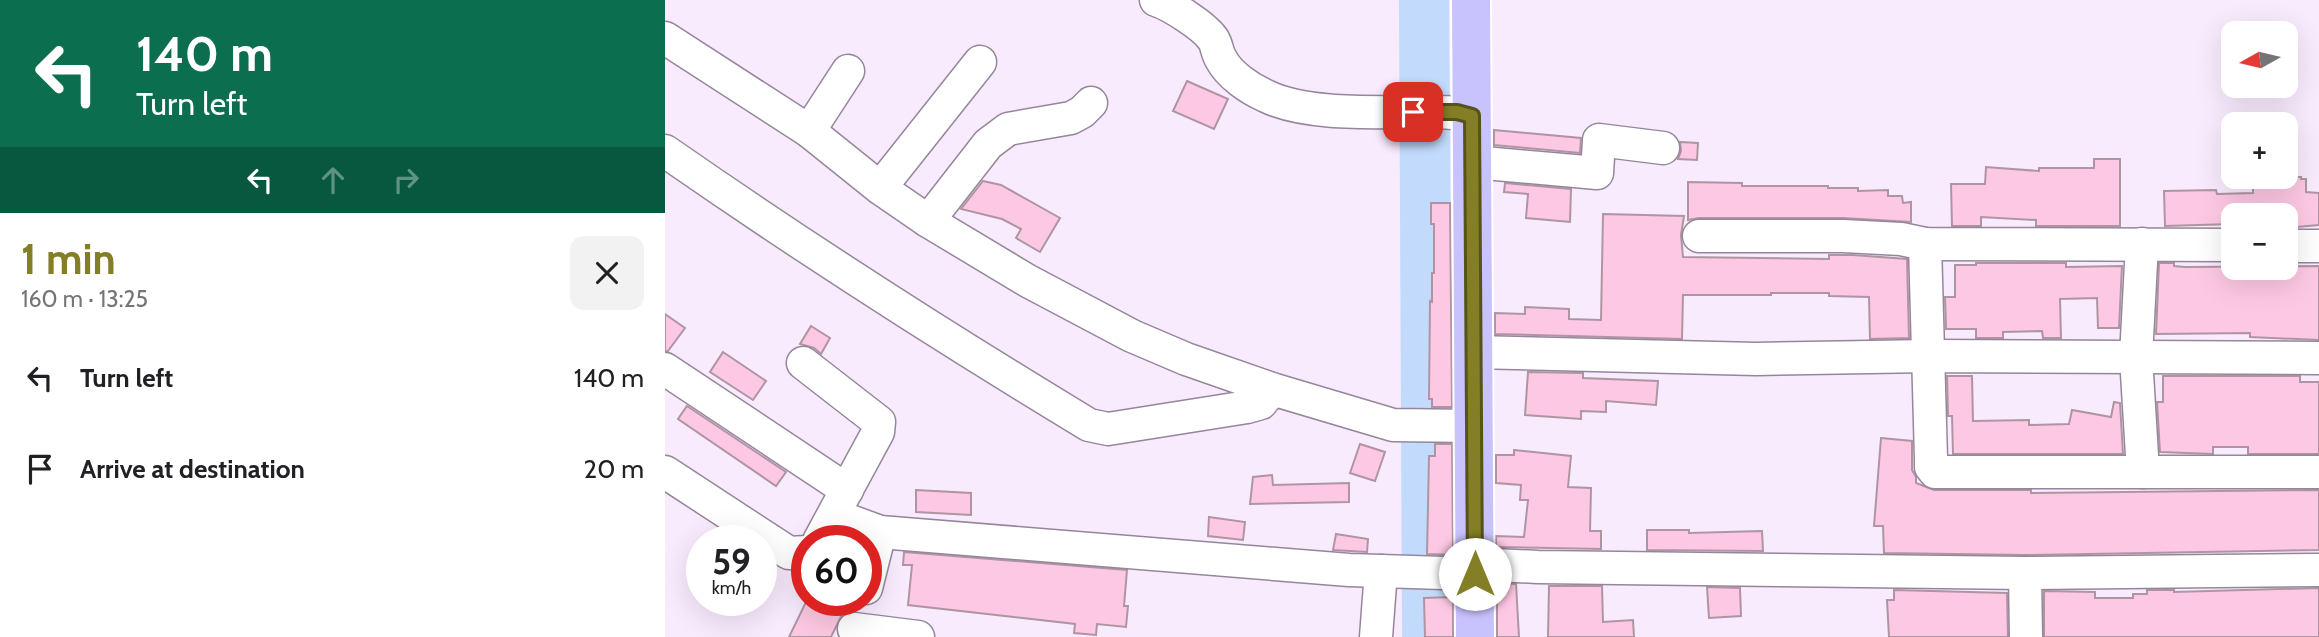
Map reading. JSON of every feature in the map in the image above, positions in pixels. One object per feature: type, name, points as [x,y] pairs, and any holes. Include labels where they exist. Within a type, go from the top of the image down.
[{"type":"main road","points":[[1471,0],[1465,114],[1473,162],[1474,352],[1467,426],[1470,571],[1475,637]]},
{"type":"street","points":[[1156,0],[1168,4],[1210,35],[1220,58],[1234,75],[1264,96],[1291,106],[1465,114]]},
{"type":"street","points":[[665,38],[809,131],[880,188],[928,221],[1028,281],[1132,336],[1186,359],[1272,389],[1393,425],[1467,426]]},
{"type":"street","points":[[880,188],[980,62]]},
{"type":"street","points":[[809,131],[848,71]]},
{"type":"street","points":[[928,221],[988,144],[1008,129],[1071,118],[1091,103]]},
{"type":"street","points":[[1473,162],[1597,173],[1599,140],[1663,148]]},
{"type":"street","points":[[665,151],[958,346],[1089,425],[1108,429],[1247,407],[1261,402],[1272,389]]},
{"type":"street","points":[[1699,236],[1855,237],[1901,239],[1925,244],[2221,245]]},
{"type":"street","points":[[1925,244],[1931,467],[1935,472],[2319,472]]},
{"type":"street","points":[[2142,244],[2136,357],[2143,472]]},
{"type":"street","points":[[2298,246],[2319,247]]},
{"type":"street","points":[[1474,352],[1756,359],[1930,356],[2319,358]]},
{"type":"street","points":[[803,363],[879,422],[878,432],[833,515]]},
{"type":"street","points":[[665,369],[833,515],[861,525]]},
{"type":"street","points":[[665,472],[791,553]]},
{"type":"street","points":[[882,532],[1386,571],[1470,571],[1538,567],[2025,573],[2319,570]]},
{"type":"street","points":[[1376,637],[1386,571]]},
{"type":"street","points":[[2025,573],[2027,637]]},
{"type":"street","points":[[856,622],[918,637]]},
{"type":"water","points":[[1399,0],[1449,0],[1454,637],[1402,637]]},
{"type":"building","points":[[1187,81],[1228,99],[1214,129],[1173,111]]},
{"type":"building","points":[[1494,130],[1581,138],[1580,153],[1494,145]]},
{"type":"building","points":[[1680,142],[1698,143],[1697,160],[1678,159]]},
{"type":"building","points":[[2094,159],[2120,159],[2120,226],[2036,226],[2036,220],[1981,217],[1981,226],[1952,226],[1951,184],[1985,184],[1986,167],[2039,171],[2039,168],[2094,168]]},
{"type":"building","points":[[2298,177],[2306,179],[2306,192],[2319,193],[2319,225],[2298,227],[2298,203],[2221,203],[2221,224],[2165,226],[2164,191],[2216,190],[2217,194],[2253,193],[2253,189],[2298,189]]},
{"type":"building","points":[[983,181],[1001,185],[1060,218],[1040,252],[1016,238],[1021,229],[1002,219],[961,209]]},
{"type":"building","points":[[1688,182],[1742,183],[1742,186],[1828,186],[1858,188],[1858,191],[1888,190],[1888,196],[1902,196],[1903,203],[1911,202],[1911,222],[1843,218],[1688,220]]},
{"type":"building","points":[[1505,183],[1571,189],[1570,222],[1526,218],[1528,194],[1504,192]]},
{"type":"building","points":[[1431,203],[1450,203],[1452,407],[1432,407],[1432,399],[1429,399],[1430,301],[1432,302],[1434,273]]},
{"type":"building","points":[[1603,214],[1684,216],[1681,235],[1683,257],[1829,259],[1829,255],[1853,255],[1907,259],[1909,338],[1870,339],[1869,297],[1829,296],[1829,293],[1683,295],[1682,339],[1495,334],[1495,313],[1525,314],[1525,307],[1569,309],[1569,319],[1601,320]]},
{"type":"building","points":[[2066,263],[2066,267],[2122,266],[2119,328],[2098,328],[2097,298],[2060,299],[2061,338],[2043,338],[2042,331],[2003,332],[2003,338],[1976,338],[1976,329],[1946,329],[1945,297],[1955,297],[1955,265]]},
{"type":"building","points":[[2159,263],[2174,263],[2174,266],[2185,267],[2221,267],[2221,280],[2298,280],[2298,266],[2319,266],[2319,340],[2250,337],[2250,333],[2156,334]]},
{"type":"building","points":[[665,314],[685,328],[668,351],[665,351]]},
{"type":"building","points":[[811,326],[830,338],[821,354],[814,348],[800,344]]},
{"type":"building","points":[[723,352],[766,381],[753,400],[710,372]]},
{"type":"building","points":[[1528,372],[1583,373],[1583,378],[1658,381],[1656,405],[1606,401],[1606,412],[1581,411],[1581,419],[1525,415]]},
{"type":"building","points":[[1947,376],[1972,376],[1973,421],[2029,420],[2029,425],[2069,424],[2072,410],[2111,417],[2114,402],[2120,403],[2123,454],[1953,454]]},
{"type":"building","points":[[2163,376],[2300,376],[2300,382],[2319,382],[2319,454],[2248,454],[2248,447],[2213,447],[2213,454],[2160,452],[2157,402],[2163,402]]},
{"type":"building","points":[[687,406],[786,472],[776,486],[678,419]]},
{"type":"building","points":[[1881,438],[1912,441],[1912,470],[1916,483],[1934,490],[2031,490],[2031,493],[2319,490],[2319,550],[2025,555],[1884,553],[1883,526],[1874,526]]},
{"type":"building","points":[[1360,444],[1385,452],[1375,481],[1350,473]]},
{"type":"building","points":[[1435,444],[1452,444],[1453,555],[1427,554],[1429,456],[1435,456]]},
{"type":"building","points":[[1514,450],[1571,456],[1568,487],[1591,488],[1590,531],[1601,531],[1601,549],[1496,547],[1496,536],[1524,537],[1528,500],[1520,500],[1521,485],[1496,483],[1496,455],[1514,455]]},
{"type":"building","points":[[1272,475],[1273,485],[1349,483],[1349,502],[1250,504],[1253,477]]},
{"type":"building","points":[[916,490],[971,493],[971,515],[916,512]]},
{"type":"building","points":[[1209,517],[1245,522],[1243,540],[1208,536]]},
{"type":"building","points":[[1647,530],[1689,530],[1689,533],[1762,531],[1763,551],[1647,550]]},
{"type":"building","points":[[1336,534],[1368,539],[1367,552],[1333,550]]},
{"type":"building","points":[[904,552],[1127,570],[1124,606],[1128,606],[1126,627],[1097,624],[1096,635],[1074,633],[1075,624],[908,605],[912,565],[903,565]]},
{"type":"building","points":[[1497,583],[1516,584],[1519,637],[1497,637]]},
{"type":"building","points":[[1549,586],[1602,586],[1603,622],[1633,620],[1634,637],[1548,637]]},
{"type":"building","points":[[1707,587],[1740,588],[1741,616],[1709,618]]},
{"type":"building","points":[[2319,588],[2319,637],[2044,637],[2044,591],[2095,592],[2095,598],[2133,598],[2133,594],[2147,594],[2147,590],[2174,592]]},
{"type":"building","points":[[1894,590],[2007,593],[2008,637],[1889,637],[1887,600],[1894,600]]},
{"type":"building","points":[[1453,597],[1453,637],[1425,637],[1424,598]]},
{"type":"building","points":[[799,616],[841,616],[831,637],[789,637]]},
{"type":"route","points":[[1413,112],[1457,112],[1472,116],[1475,574]]}]
